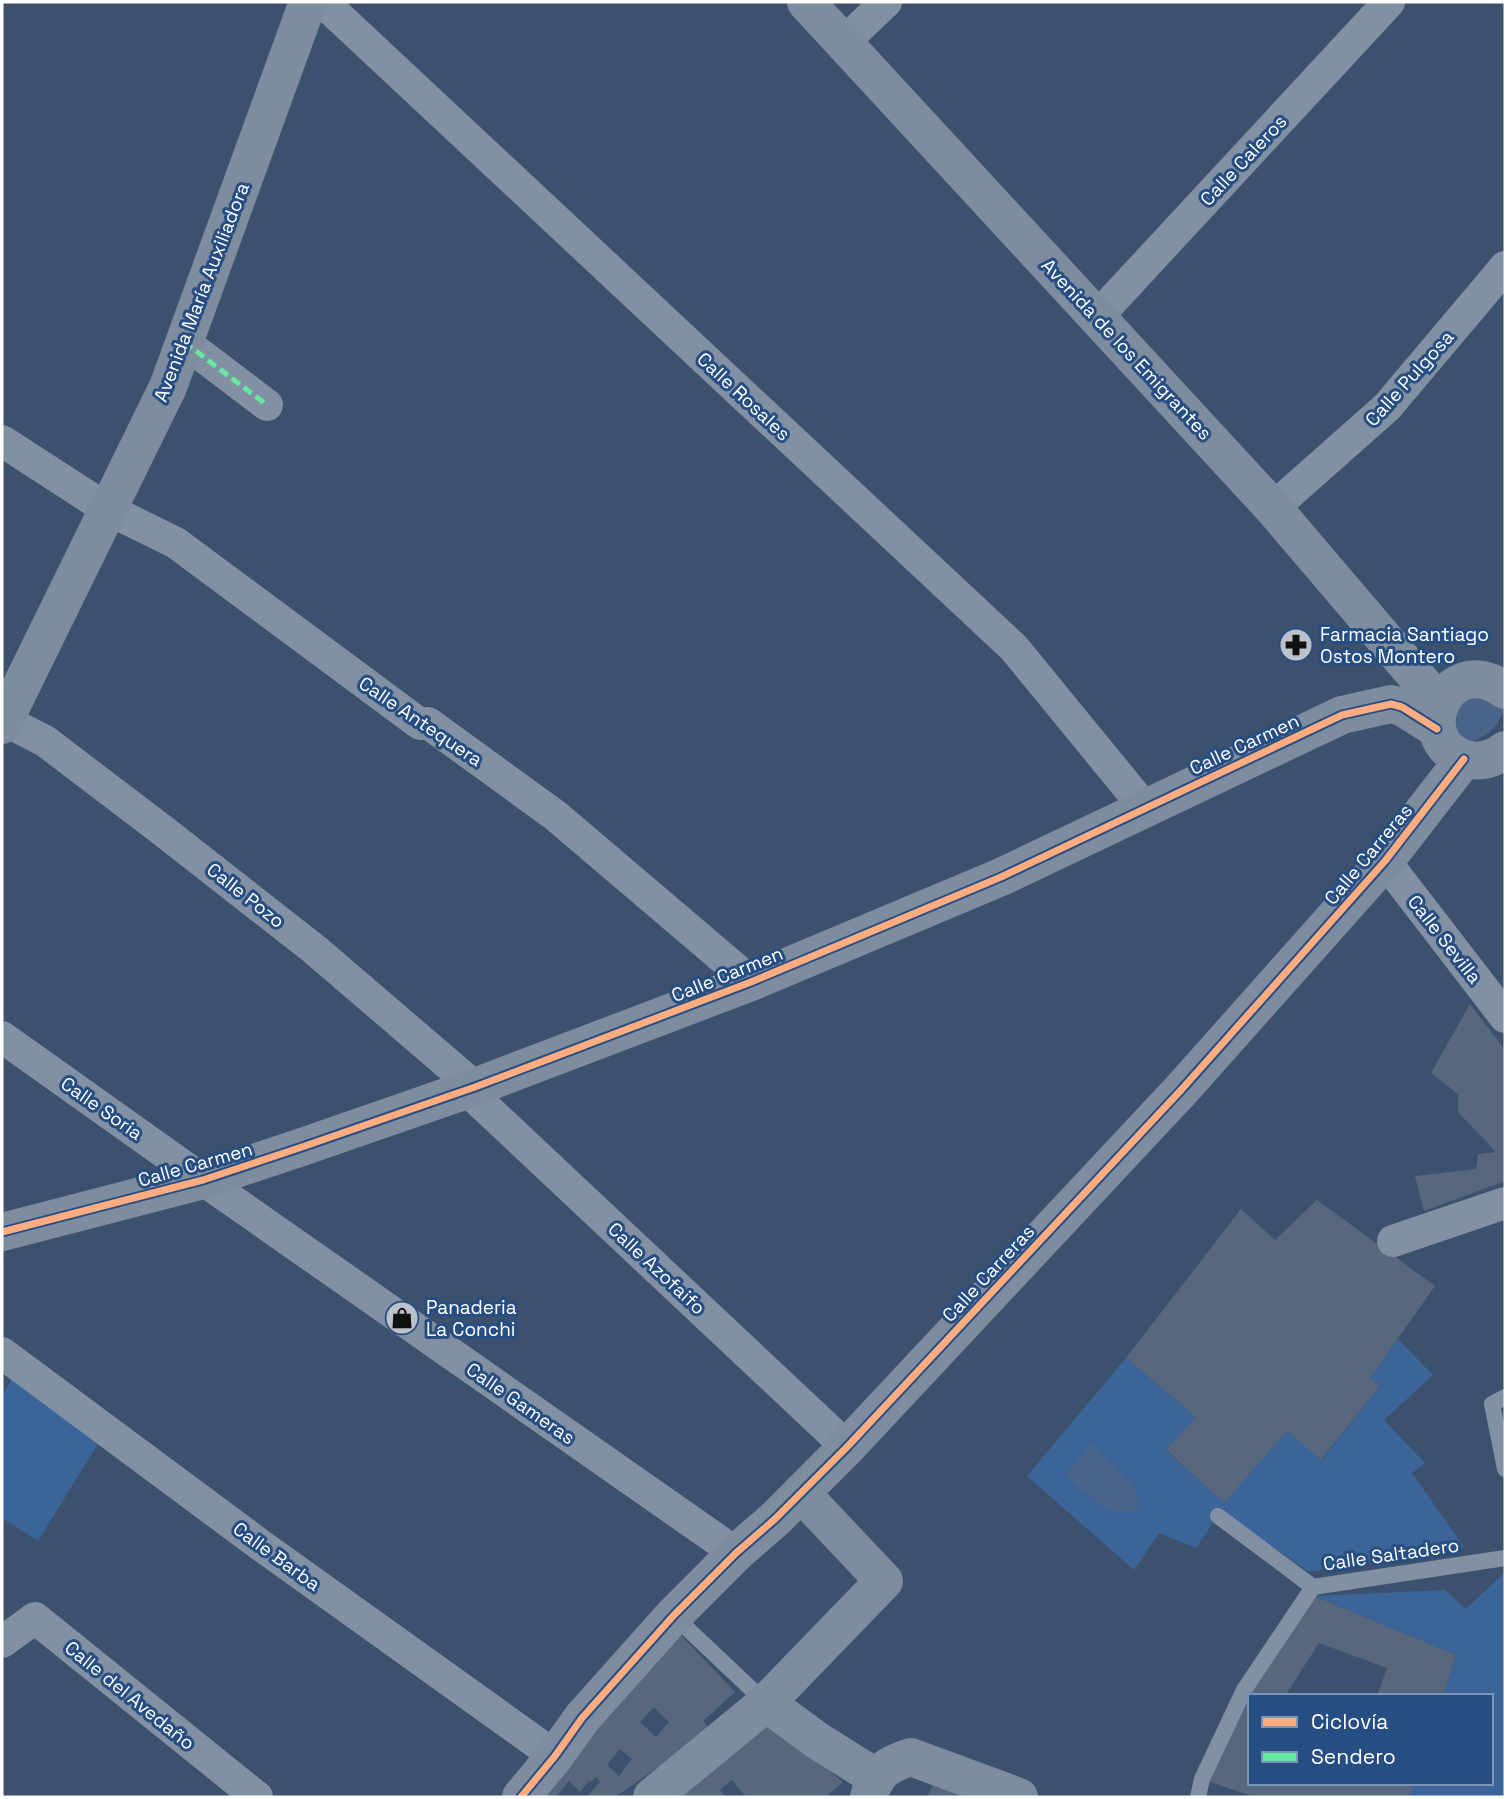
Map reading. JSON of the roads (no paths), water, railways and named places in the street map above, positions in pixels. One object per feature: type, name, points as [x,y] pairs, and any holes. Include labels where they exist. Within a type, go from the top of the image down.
[{"type":"street","name":"Avenida María Auxiliadora","points":[[3,722],[168,387],[308,2]]},
{"type":"street","name":"Calle Rosales","points":[[323,2],[1014,648],[1145,808]]},
{"type":"street","name":"Avenida de los Emigrantes","points":[[806,2],[1273,508],[1438,716],[1443,742],[1452,752],[1464,759]]},
{"type":"street","points":[[844,42],[886,2]]},
{"type":"street","name":"Calle Caleros","points":[[1097,317],[1389,2]]},
{"type":"street","name":"Calle Pulgosa","points":[[1273,508],[1387,407],[1505,268]]},
{"type":"street","points":[[184,342],[267,405]]},
{"type":"street","name":"Calle Antequera","points":[[2,441],[107,509],[176,543],[420,724],[429,723],[556,816],[751,982]]},
{"type":"street","points":[[1438,716],[1447,692],[1457,684],[1469,679],[1502,682]]},
{"type":"street","name":"Calle Carmen","points":[[2,1232],[203,1180],[471,1088],[751,982],[1001,877],[1342,715],[1391,704],[1438,716]]},
{"type":"street","name":"Calle Pozo","points":[[3,722],[45,741],[206,864],[314,949],[471,1088]]},
{"type":"street","points":[[1464,759],[1492,759],[1505,750]]},
{"type":"street","name":"Calle Carreras","points":[[521,1797],[582,1718],[674,1615],[847,1447],[1182,1089],[1385,862],[1464,759]]},
{"type":"street","name":"Calle Sevilla","points":[[1385,862],[1505,1017]]},
{"type":"street","name":"Calle Soria","points":[[2,1037],[203,1180]]},
{"type":"street","name":"Calle Azofaifo","points":[[471,1088],[847,1447]]},
{"type":"street","name":"Calle Gameras","points":[[203,1180],[736,1553]]},
{"type":"street","points":[[1393,1241],[1505,1203]]},
{"type":"street","name":"Calle Barba","points":[[2,1353],[260,1544],[555,1756]]},
{"type":"street","points":[[652,1797],[766,1703],[884,1581],[801,1493]]},
{"type":"street","name":"Calle del Avedaño","points":[[2,1642],[35,1618],[257,1797]]},
{"type":"street","points":[[766,1703],[818,1741],[873,1788],[884,1768],[911,1757],[1019,1797]]},
{"type":"lane","points":[[1505,1397],[1492,1404],[1505,1469]]},
{"type":"lane","points":[[1218,1516],[1313,1587]]},
{"type":"lane","name":"Calle Saltadero","points":[[1198,1797],[1202,1779],[1244,1690],[1313,1587],[1505,1558]]},
{"type":"lane","points":[[674,1615],[766,1703]]},
{"type":"place","name":"Farmacia Santiago Ostos Montero","points":[[1296,645]]},
{"type":"place","name":"Panaderia La Conchi","points":[[402,1318]]}]
